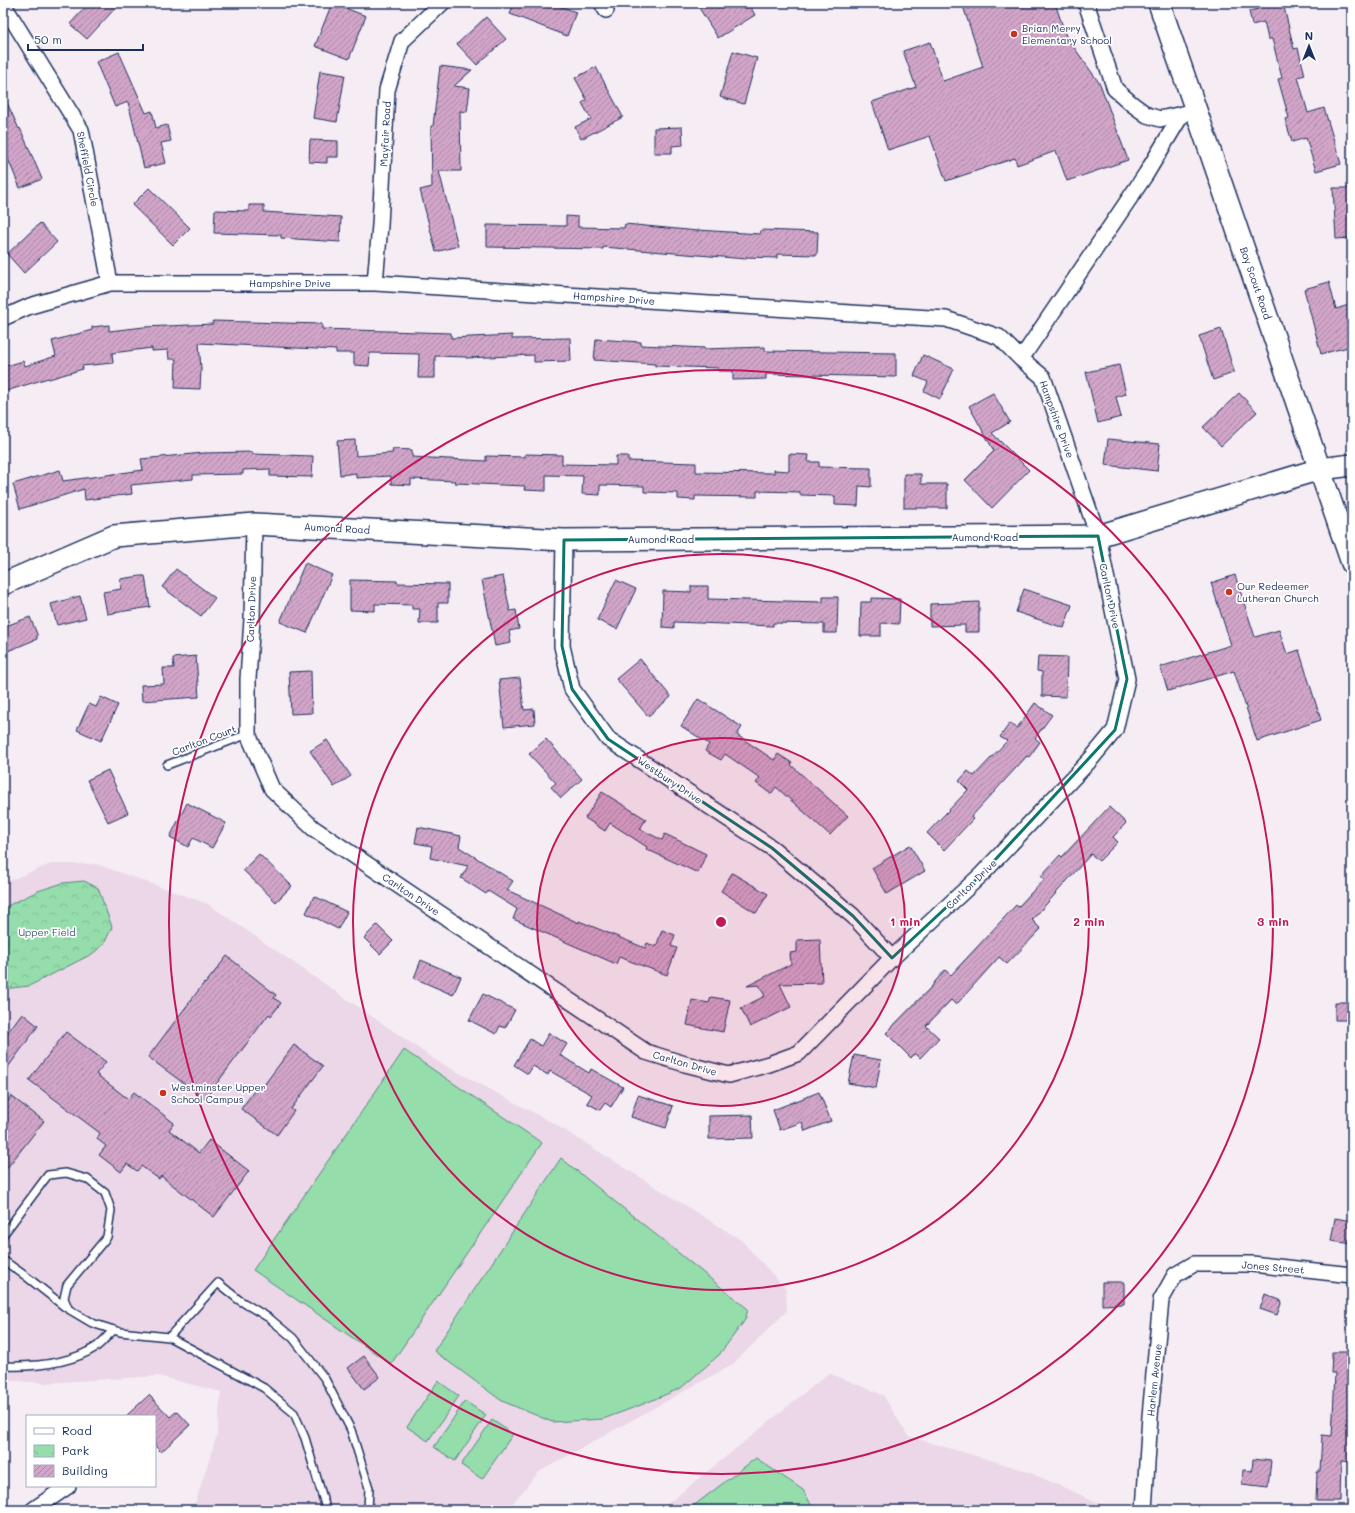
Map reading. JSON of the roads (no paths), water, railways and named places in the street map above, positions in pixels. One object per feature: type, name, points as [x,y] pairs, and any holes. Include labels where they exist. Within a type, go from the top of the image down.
[{"type":"street","name":"Mayfair Road","points":[[375,283],[380,225],[387,90],[402,41],[442,3]]},
{"type":"street","points":[[1086,3],[1115,89],[1132,104],[1148,115],[1160,119],[1189,112]]},
{"type":"street","name":"Boy Scout Road","points":[[1159,3],[1189,112],[1320,469],[1352,563]]},
{"type":"street","name":"Sheffield Circle","points":[[8,8],[81,130],[110,283]]},
{"type":"street","points":[[1021,359],[1189,112]]},
{"type":"street","name":"Hampshire Drive","points":[[3,318],[30,306],[110,283],[375,283],[946,319],[999,337],[1021,359],[1043,377],[1098,536]]},
{"type":"street","name":"Aumond Road","points":[[3,584],[114,536],[254,524],[564,540],[1098,536],[1320,469],[1352,465]]},
{"type":"street","name":"Carlton Drive","points":[[254,524],[252,619],[248,679],[248,734],[272,789],[313,828],[646,1052],[729,1075],[799,1054],[892,958],[982,874],[1091,759],[1114,730],[1127,679],[1098,536]]},
{"type":"street","name":"Westbury Drive","points":[[564,540],[562,646],[572,689],[608,739],[772,848],[853,916],[892,958]]},
{"type":"street","name":"Jones Street","points":[[1194,1264],[1252,1264],[1352,1275]]},
{"type":"street","name":"Harlem Avenue","points":[[1144,1510],[1150,1416],[1161,1300],[1175,1275],[1194,1264]]},
{"type":"street","points":[[33,1510],[67,1487]]},
{"type":"lane","name":"Carlton Court","points":[[166,765],[248,734]]},
{"type":"lane","points":[[3,1235],[48,1175],[66,1174],[87,1179],[105,1193],[111,1210],[107,1237],[67,1285],[64,1298],[68,1308]]},
{"type":"lane","points":[[3,1260],[68,1308],[92,1323],[120,1332],[169,1337],[264,1388],[294,1413],[305,1438],[324,1505],[324,1510]]},
{"type":"lane","points":[[169,1337],[218,1284],[239,1300],[269,1318],[293,1338],[325,1379],[351,1430],[369,1488],[368,1510]]},
{"type":"lane","points":[[3,1366],[21,1367],[68,1360],[96,1347],[114,1330]]},
{"type":"place","name":"Brian Merry Elementary School","points":[[1014,34]]},
{"type":"place","name":"Our Redeemer Lutheran Church","points":[[1229,592]]},
{"type":"place","name":"Westminster Upper School Campus","points":[[163,1093]]},
{"type":"park label","name":"Upper Field","points":[[47,932]]}]
